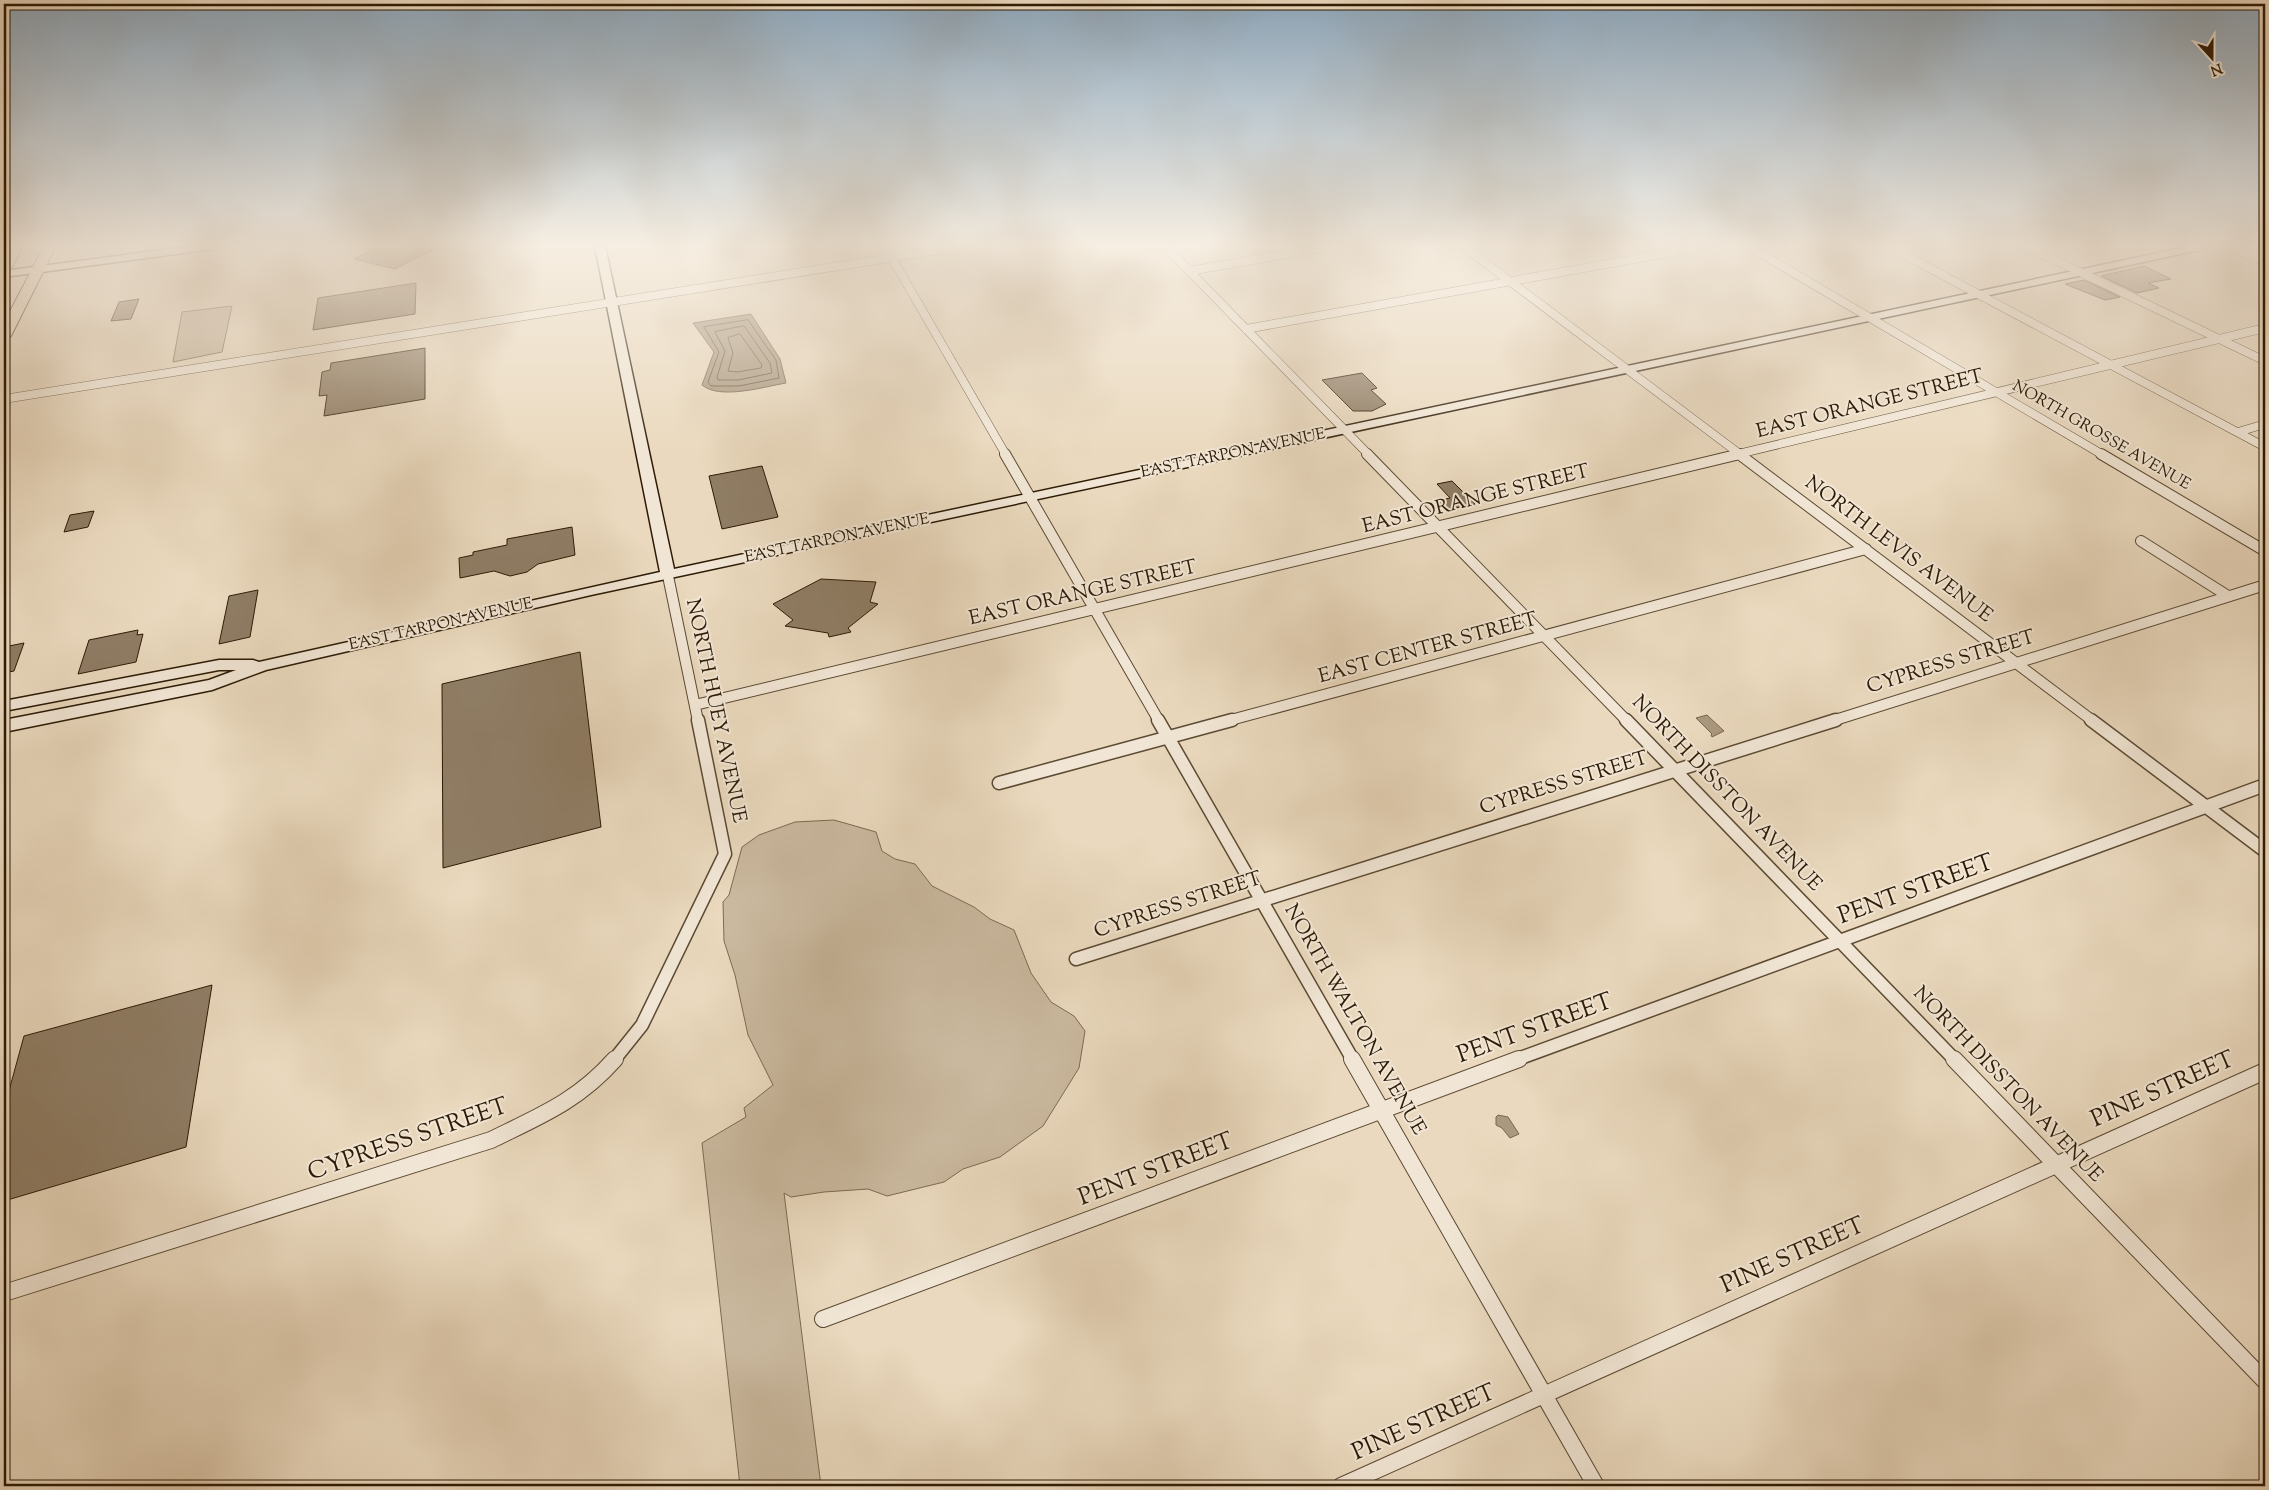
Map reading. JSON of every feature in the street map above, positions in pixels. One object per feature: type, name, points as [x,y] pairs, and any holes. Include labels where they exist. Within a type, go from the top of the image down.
[{"type":"highway","points":[[4,336],[15,316]]},
{"type":"main road","points":[[614,316],[668,576]]},
{"type":"main road","name":"EAST TARPON AVENUE","points":[[4,726],[212,685],[262,666],[1030,497],[1876,316]]},
{"type":"main road","name":"EAST TARPON AVENUE","points":[[4,706],[219,665],[262,666]]},
{"type":"street","points":[[4,399],[526,316]]},
{"type":"street","name":"NORTH WALTON AVENUE","points":[[925,316],[1262,900],[1596,1486]]},
{"type":"street","name":"NORTH DISSTON AVENUE","points":[[1233,316],[1841,941],[2265,1381]]},
{"type":"street","points":[[1246,329],[1318,316]]},
{"type":"street","name":"NORTH LEVIS AVENUE","points":[[1556,316],[2265,851]]},
{"type":"street","points":[[2019,316],[2265,447]]},
{"type":"street","points":[[2176,316],[2265,361]]},
{"type":"street","name":"NORTH GROSSE AVENUE","points":[[1869,317],[2265,551]]},
{"type":"street","name":"EAST ORANGE STREET","points":[[695,704],[1094,610],[2265,328]]},
{"type":"street","points":[[2223,338],[2265,354]]},
{"type":"street","points":[[2238,432],[2265,424]]},
{"type":"street","points":[[2142,541],[2228,596]]},
{"type":"street","name":"EAST CENTER STREET","points":[[999,783],[1866,549]]},
{"type":"street","name":"NORTH HUEY AVENUE","points":[[668,576],[725,854]]},
{"type":"street","name":"CYPRESS STREET","points":[[1076,959],[2265,585]]},
{"type":"street","name":"PENT STREET","points":[[823,1318],[1381,1109],[2265,785]]},
{"type":"street","name":"CYPRESS STREET","points":[[4,1293],[491,1140],[552,1110],[596,1078],[630,1043],[642,1025],[725,854]]},
{"type":"street","name":"PINE STREET","points":[[1341,1486],[2265,1071]]},
{"type":"shaded area","points":[[181,316],[230,316],[222,352],[173,362]]},
{"type":"shaded area","points":[[834,820],[876,832],[882,851],[895,859],[915,864],[932,886],[974,907],[990,919],[1014,930],[1031,973],[1051,1002],[1074,1016],[1085,1031],[1079,1068],[1043,1126],[1000,1157],[963,1169],[944,1182],[887,1196],[868,1189],[824,1192],[791,1197],[784,1193],[821,1486],[740,1486],[702,1143],[746,1117],[744,1108],[773,1085],[748,1035],[735,975],[724,941],[723,902],[729,895],[742,847],[759,835],[795,822]]},
{"type":"water","points":[[752,316],[780,359],[786,383],[730,392],[719,392],[702,385],[714,352],[693,323]]},
{"type":"water","points":[[1707,715],[1724,731],[1712,737],[1712,734],[1696,718]]},
{"type":"water","points":[[1498,1115],[1508,1117],[1519,1134],[1510,1138],[1502,1128],[1496,1125],[1496,1117]]},
{"type":"building","points":[[113,316],[132,316],[131,319],[111,321]]},
{"type":"building","points":[[315,316],[405,316],[313,330]]},
{"type":"building","points":[[425,348],[425,399],[324,416],[327,395],[319,396],[322,372],[330,370],[331,363]]},
{"type":"building","points":[[1362,373],[1377,388],[1371,390],[1386,404],[1372,411],[1353,411],[1322,380]]},
{"type":"building","points":[[762,466],[778,517],[722,529],[709,476]]},
{"type":"building","points":[[1452,481],[1475,504],[1446,510],[1437,501],[1450,498],[1437,484]]},
{"type":"building","points":[[94,511],[88,527],[64,532],[70,515]]},
{"type":"building","points":[[572,527],[575,555],[538,564],[527,572],[510,576],[494,571],[460,578],[459,558],[473,555],[473,552],[507,545],[507,539]]},
{"type":"building","points":[[821,579],[876,582],[870,602],[878,604],[848,628],[851,632],[829,637],[828,633],[785,626],[793,620],[773,604]]},
{"type":"building","points":[[258,590],[250,637],[219,644],[229,596]]},
{"type":"building","points":[[138,630],[137,635],[143,634],[136,662],[78,674],[89,640]]},
{"type":"building","points":[[24,643],[14,671],[4,673],[4,647]]},
{"type":"building","points":[[580,652],[601,827],[443,868],[442,684]]},
{"type":"building","points":[[212,985],[186,1147],[4,1201],[4,1109],[24,1036]]}]
